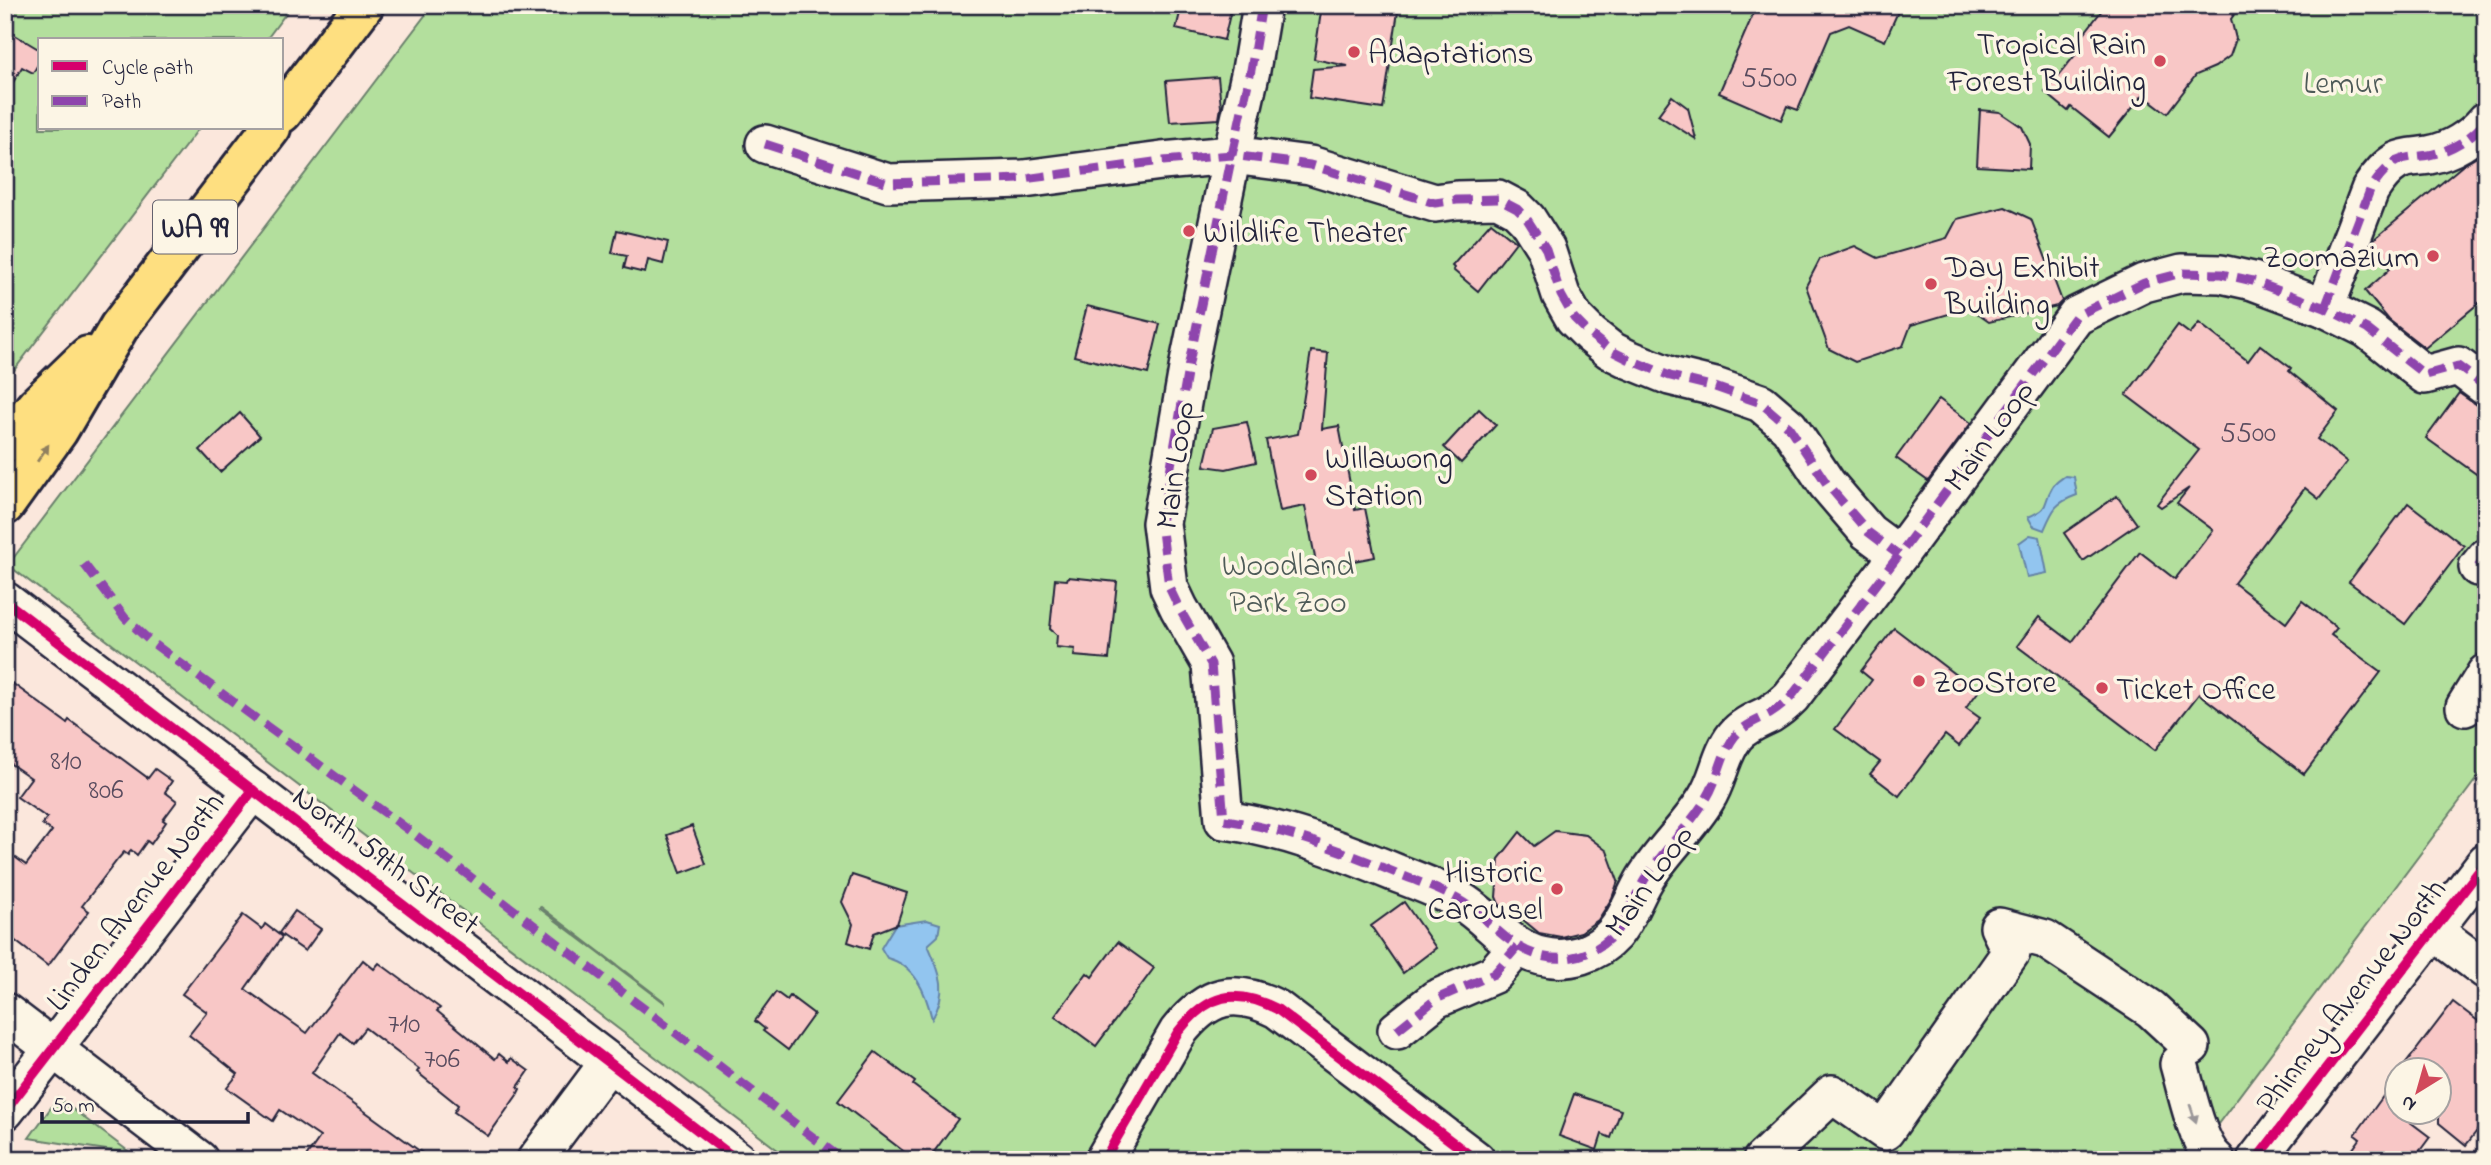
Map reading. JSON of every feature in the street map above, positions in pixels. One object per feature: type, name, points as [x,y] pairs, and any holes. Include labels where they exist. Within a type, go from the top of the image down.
[{"type":"highway","points":[[284,110],[363,5]]},
{"type":"highway","name":"WA 99","points":[[5,505],[58,431],[119,327],[269,130]]},
{"type":"highway","name":"WA 99","points":[[5,443],[45,397],[119,327]]},
{"type":"street","name":"Main Loop","points":[[1262,5],[1251,70],[1189,363],[1161,523],[1169,586],[1211,664],[1224,820],[1255,824],[1349,854],[1449,895],[1462,901],[1517,947],[1542,957],[1567,958],[1594,951],[1613,935],[1646,878],[1706,800],[1720,762],[1734,737],[1755,721],[1772,713],[1791,697],[2076,316],[2144,284],[2182,274],[2221,274],[2238,277],[2325,308],[2367,329],[2425,375],[2458,366],[2486,387]]},
{"type":"street","points":[[2325,308],[2370,190],[2378,178],[2388,167],[2404,158],[2448,150],[2468,138],[2486,121]]},
{"type":"street","points":[[765,144],[888,183],[1024,179],[1232,155],[1310,165],[1435,203],[1489,198],[1507,202],[1527,219],[1546,249],[1562,295],[1574,318],[1591,335],[1610,350],[1670,376],[1761,402],[1789,427],[1847,509],[1868,532],[1899,555]]},
{"type":"street","name":"North 59th Street","points":[[5,601],[737,1160]]},
{"type":"street","points":[[2466,707],[2486,673]]},
{"type":"street","name":"Linden Avenue North","points":[[5,1111],[253,790]]},
{"type":"street","name":"Phinney Avenue North","points":[[2256,1160],[2486,862]]},
{"type":"street","points":[[1762,1160],[1832,1094],[1885,1131],[2011,952],[1999,928],[2045,939],[2151,1009],[2185,1055],[2194,1120],[2210,1155],[2216,1160]]},
{"type":"street","points":[[2434,931],[2486,970]]},
{"type":"street","points":[[1397,1030],[1436,999],[1494,974],[1517,947]]},
{"type":"street","points":[[1104,1160],[1178,1032],[1193,1013],[1212,1001],[1234,996],[1257,999],[1277,1009],[1476,1160]]},
{"type":"street","points":[[5,1012],[199,1160]]},
{"type":"street","points":[[536,1160],[609,1062]]},
{"type":"green space","points":[[5,5],[292,5],[267,38],[38,38],[38,130],[197,130],[5,382]]},
{"type":"green space","name":"Woodland Park Zoo","points":[[433,5],[2486,5],[2486,766],[2191,1160],[791,1160],[8,565]],"holes":[[[541,907],[665,1003],[539,908]]]},
{"type":"green space","points":[[58,1098],[132,1154],[29,1138]]},
{"type":"water","points":[[2065,476],[2074,477],[2077,495],[2056,508],[2044,530],[2033,526],[2028,517],[2044,508],[2053,486]]},
{"type":"water","points":[[2030,535],[2040,537],[2047,573],[2027,577],[2019,543]]},
{"type":"water","points":[[927,920],[940,924],[938,936],[928,945],[941,982],[940,1000],[932,1019],[918,981],[905,967],[887,958],[881,948],[895,925]]},
{"type":"building","points":[[1182,5],[1232,5],[1224,40],[1176,29]]},
{"type":"building","name":"Adaptations","points":[[1322,5],[1399,5],[1383,109],[1309,98],[1313,69],[1348,66],[1314,59]]},
{"type":"building","points":[[1757,5],[1901,5],[1885,41],[1849,25],[1831,32],[1798,110],[1787,106],[1781,120],[1719,93]]},
{"type":"building","name":"Tropical Rain Forest Building","points":[[2106,5],[2241,5],[2231,19],[2236,39],[2230,56],[2215,67],[2196,75],[2167,113],[2143,95],[2109,137],[2071,107],[2068,111],[2045,92],[2081,48],[2076,44]]},
{"type":"building","points":[[5,29],[38,49],[38,64],[33,73],[22,67],[5,96]]},
{"type":"building","points":[[1218,77],[1221,107],[1219,119],[1170,122],[1166,81]]},
{"type":"building","points":[[1672,96],[1688,108],[1696,139],[1658,115]]},
{"type":"building","points":[[1980,110],[2000,112],[2022,127],[2030,144],[2029,169],[1977,166]]},
{"type":"building","name":"Zoomazium","points":[[2477,157],[2486,167],[2486,297],[2425,348],[2389,320],[2365,291],[2390,269],[2371,246],[2373,240],[2462,166]]},
{"type":"building","name":"Day Exhibit Building","points":[[2005,207],[2031,219],[2062,301],[2057,306],[1989,322],[1969,308],[1911,325],[1903,346],[1855,362],[1829,349],[1806,286],[1820,259],[1855,246],[1878,258],[1947,238],[1957,219]]},
{"type":"building","points":[[1491,222],[1516,242],[1478,291],[1453,270],[1452,266]]},
{"type":"building","points":[[617,230],[668,242],[663,264],[648,260],[645,273],[624,268],[627,256],[612,253]]},
{"type":"building","points":[[1087,306],[1160,324],[1148,374],[1074,356]]},
{"type":"building","points":[[2199,323],[2248,361],[2260,345],[2291,368],[2289,371],[2338,411],[2317,439],[2347,462],[2319,499],[2305,488],[2234,583],[2286,623],[2302,601],[2337,628],[2331,635],[2381,672],[2304,774],[2199,694],[2155,750],[2017,646],[2039,617],[2072,642],[2140,552],[2175,579],[2213,530],[2177,503],[2189,488],[2161,507],[2157,504],[2199,450],[2126,395],[2178,325],[2190,334]]},
{"type":"building","name":"Willawong Station","points":[[1311,351],[1328,353],[1322,429],[1339,426],[1355,510],[1365,508],[1375,557],[1317,568],[1305,506],[1280,511],[1266,440],[1298,434]]},
{"type":"building","points":[[2459,393],[2486,412],[2486,481],[2426,438]]},
{"type":"building","points":[[1939,399],[1971,423],[1928,481],[1896,458]]},
{"type":"building","points":[[1479,409],[1496,425],[1461,463],[1444,447]]},
{"type":"building","points":[[240,413],[260,436],[220,472],[200,450]]},
{"type":"building","points":[[1247,422],[1256,462],[1226,469],[1204,466],[1213,428]]},
{"type":"building","points":[[2117,496],[2137,524],[2083,561],[2064,533]]},
{"type":"building","points":[[2408,503],[2464,546],[2405,624],[2349,582]]},
{"type":"building","points":[[1068,577],[1117,582],[1109,659],[1074,656],[1075,649],[1056,647],[1057,635],[1050,629],[1055,579],[1067,580]]},
{"type":"building","points":[[1894,628],[1978,692],[1966,708],[1980,718],[1959,746],[1945,735],[1899,796],[1870,774],[1880,762],[1835,729],[1872,680],[1861,671]]},
{"type":"building","points":[[5,678],[67,723],[69,720],[148,778],[155,769],[172,781],[165,792],[177,801],[163,820],[166,822],[151,844],[147,841],[137,855],[131,850],[128,855],[124,852],[118,859],[82,906],[89,911],[48,966],[5,933],[5,850],[26,865],[52,831],[42,824],[47,818],[17,797],[31,778],[5,760]]},
{"type":"building","points":[[692,826],[706,864],[681,873],[667,835]]},
{"type":"building","name":"Historic Carousel","points":[[1555,831],[1586,835],[1607,851],[1618,881],[1612,898],[1598,920],[1581,932],[1561,937],[1539,933],[1522,919],[1519,921],[1499,904],[1496,897],[1499,859],[1520,832],[1534,846]]},
{"type":"building","points":[[852,875],[907,893],[897,924],[874,933],[869,949],[848,942],[853,924],[842,902]]},
{"type":"building","points":[[1404,902],[1436,948],[1403,973],[1371,926]]},
{"type":"building","points":[[295,911],[321,929],[305,951],[279,933]]},
{"type":"building","points":[[243,915],[262,929],[265,924],[282,937],[245,989],[307,1033],[363,960],[374,969],[379,963],[440,1008],[437,1011],[495,1059],[499,1054],[509,1062],[511,1058],[529,1071],[518,1087],[520,1089],[517,1095],[488,1136],[454,1112],[458,1105],[417,1072],[419,1069],[365,1028],[353,1043],[340,1033],[312,1073],[432,1160],[304,1160],[320,1137],[280,1110],[273,1121],[227,1088],[238,1074],[189,1035],[207,1012],[182,994]]},
{"type":"building","points":[[1118,942],[1154,968],[1096,1046],[1055,1016],[1087,973],[1092,977]]},
{"type":"building","points":[[776,992],[787,1000],[790,996],[814,1014],[788,1050],[763,1031],[765,1029],[755,1021]]},
{"type":"building","points":[[2453,1002],[2486,1027],[2486,1119],[2466,1145],[2443,1126],[2452,1126],[2452,1056],[2412,1056]]},
{"type":"building","points":[[875,1052],[958,1119],[928,1160],[915,1160],[838,1101]]},
{"type":"building","points":[[1574,1094],[1621,1110],[1611,1138],[1602,1134],[1597,1150],[1559,1136]]},
{"type":"building","points":[[2382,1098],[2382,1126],[2415,1126],[2430,1137],[2413,1160],[2345,1160],[2360,1139],[2355,1135]]},
{"type":"marked path","points":[[1262,5],[1251,70],[1189,363],[1161,523],[1169,587],[1211,664],[1224,820],[1268,828],[1311,841],[1436,889],[1470,907],[1518,946],[1541,956],[1561,958],[1581,955],[1599,947],[1614,934],[1652,868],[1706,799],[1735,736],[1791,697],[2076,316],[2144,283],[2182,273],[2221,274],[2253,281],[2325,308],[2367,329],[2425,375],[2458,366],[2486,387]]},
{"type":"marked path","points":[[2325,308],[2370,190],[2382,174],[2401,159],[2425,156],[2453,147],[2468,138],[2486,121]]},
{"type":"marked path","points":[[765,144],[888,183],[1024,179],[1232,155],[1310,165],[1435,203],[1498,199],[1517,209],[1527,219],[1546,249],[1561,295],[1574,318],[1591,335],[1610,350],[1670,376],[1715,387],[1761,403],[1789,427],[1827,484],[1868,532],[1899,555]]},
{"type":"marked path","points":[[2478,567],[2486,557]]},
{"type":"marked path","points":[[84,564],[125,618],[150,641],[414,834],[843,1160]]},
{"type":"marked path","points":[[1397,1030],[1436,999],[1494,974],[1517,947]]},
{"type":"cycle path","points":[[5,601],[737,1160]]},
{"type":"cycle path","points":[[5,1111],[253,790]]},
{"type":"cycle path","points":[[2256,1160],[2486,862]]},
{"type":"cycle path","points":[[1104,1160],[1178,1032],[1189,1019],[1211,1002],[1235,997],[1248,998],[1277,1009],[1476,1160]]},
{"type":"place","name":"Adaptations","points":[[1354,52]]},
{"type":"place","name":"Tropical Rain Forest Building","points":[[2160,61]]},
{"type":"place","name":"Wildlife Theater","points":[[1189,231]]},
{"type":"place","name":"Zoomazium","points":[[2433,256]]},
{"type":"place","name":"Day Exhibit Building","points":[[1931,284]]},
{"type":"place","name":"Willawong Station","points":[[1311,475]]},
{"type":"place","name":"ZooStore","points":[[1919,681]]},
{"type":"place","name":"Ticket Office","points":[[2102,688]]},
{"type":"place","name":"Historic Carousel","points":[[1557,889]]},
{"type":"park label","name":"Lemur","points":[[2343,82]]}]
